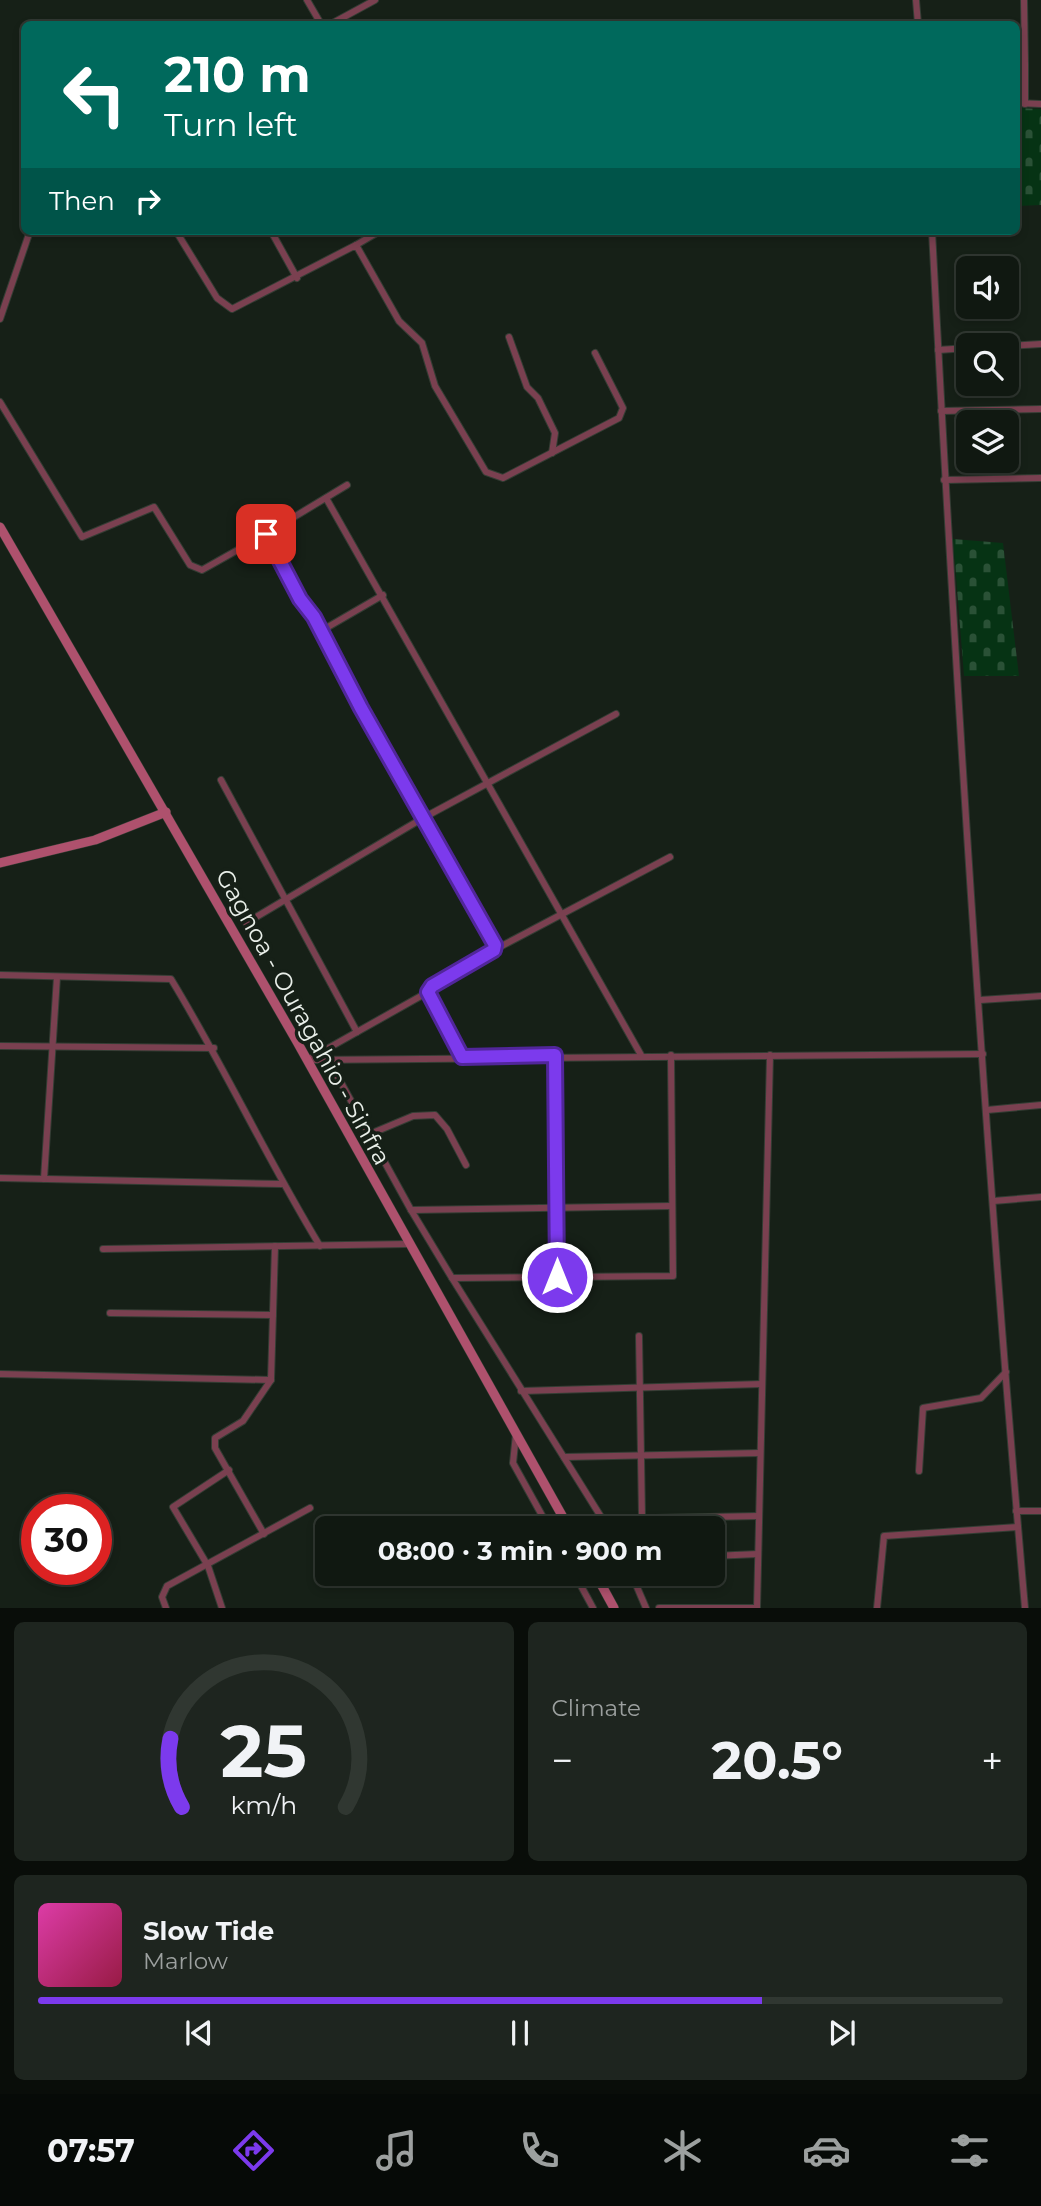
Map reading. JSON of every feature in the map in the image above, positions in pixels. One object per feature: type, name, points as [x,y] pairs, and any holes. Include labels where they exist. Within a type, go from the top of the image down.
[{"type":"main road","name":"Gagnoa - Ouragahio - Sinfra","points":[[0,527],[307,1060],[562,1516]]},
{"type":"main road","points":[[0,863],[95,840],[166,812]]},
{"type":"main road","points":[[602,1586],[614,1608]]},
{"type":"street","points":[[307,0],[319,21]]},
{"type":"street","points":[[336,21],[375,0]]},
{"type":"street","points":[[916,0],[918,21]]},
{"type":"street","points":[[1024,0],[1021,64],[1025,104]]},
{"type":"street","points":[[1020,103],[1041,104]]},
{"type":"street","points":[[0,319],[29,235]]},
{"type":"street","points":[[178,235],[217,298],[232,309],[297,278],[373,235]]},
{"type":"street","points":[[273,235],[297,278]]},
{"type":"street","points":[[932,235],[944,480],[993,1202],[1025,1608]]},
{"type":"street","points":[[356,245],[399,321],[422,343],[435,386],[486,472],[503,478],[619,418],[624,408],[595,353]]},
{"type":"street","points":[[509,337],[527,387],[537,398],[555,433],[552,453]]},
{"type":"street","points":[[1019,345],[1041,344]]},
{"type":"street","points":[[938,350],[956,349]]},
{"type":"street","points":[[0,402],[82,537],[154,507],[190,565],[202,569],[347,485]]},
{"type":"street","points":[[941,411],[1041,409]]},
{"type":"street","points":[[944,480],[1041,478]]},
{"type":"street","points":[[326,498],[563,914],[640,1055]]},
{"type":"street","points":[[266,534],[495,945],[494,950]]},
{"type":"street","points":[[321,631],[383,595]]},
{"type":"street","points":[[246,923],[423,818],[616,714]]},
{"type":"street","points":[[221,780],[357,1032]]},
{"type":"street","points":[[307,1060],[428,992],[432,986],[494,950],[670,857]]},
{"type":"street","points":[[0,975],[171,979],[214,1048],[282,1184],[320,1246]]},
{"type":"street","points":[[44,1179],[57,976]]},
{"type":"street","points":[[428,992],[462,1057]]},
{"type":"street","points":[[980,1000],[1041,996]]},
{"type":"street","points":[[0,1046],[214,1048]]},
{"type":"street","points":[[307,1060],[555,1055],[983,1054]]},
{"type":"street","points":[[555,1055],[557,1277]]},
{"type":"street","points":[[452,1278],[673,1276],[671,1055]]},
{"type":"street","points":[[659,1608],[755,1608],[770,1055]]},
{"type":"street","points":[[328,1059],[411,1210],[601,1516]]},
{"type":"street","points":[[987,1110],[1041,1105]]},
{"type":"street","points":[[370,1134],[413,1116],[435,1115],[447,1129],[466,1165]]},
{"type":"street","points":[[0,1178],[282,1184]]},
{"type":"street","points":[[993,1202],[1041,1197]]},
{"type":"street","points":[[411,1210],[672,1206]]},
{"type":"street","points":[[103,1248],[408,1244]]},
{"type":"street","points":[[264,1534],[215,1448],[215,1438],[243,1422],[271,1380],[275,1246]]},
{"type":"street","points":[[110,1313],[273,1315]]},
{"type":"street","points":[[639,1336],[642,1516]]},
{"type":"street","points":[[919,1471],[923,1408],[981,1398],[1006,1373]]},
{"type":"street","points":[[0,1374],[271,1380]]},
{"type":"street","points":[[521,1391],[762,1384]]},
{"type":"street","points":[[516,1434],[513,1463],[542,1516]]},
{"type":"street","points":[[564,1457],[760,1453]]},
{"type":"street","points":[[222,1608],[208,1566],[173,1507],[229,1470]]},
{"type":"street","points":[[166,1608],[162,1597],[167,1586],[310,1508]]},
{"type":"street","points":[[1016,1511],[1041,1511]]},
{"type":"street","points":[[725,1517],[759,1516]]},
{"type":"street","points":[[877,1608],[884,1536],[1018,1527]]},
{"type":"street","points":[[725,1555],[758,1554]]},
{"type":"street","points":[[581,1586],[593,1608]]},
{"type":"street","points":[[637,1586],[646,1608]]},
{"type":"green space","points":[[1020,108],[1041,109],[1041,205],[1020,206]]},
{"type":"green space","points":[[953,539],[1003,543],[1019,676],[964,676]]},
{"type":"route","points":[[266,534],[495,945],[494,950],[432,986],[428,992],[462,1057],[555,1055],[557,1277]]}]
